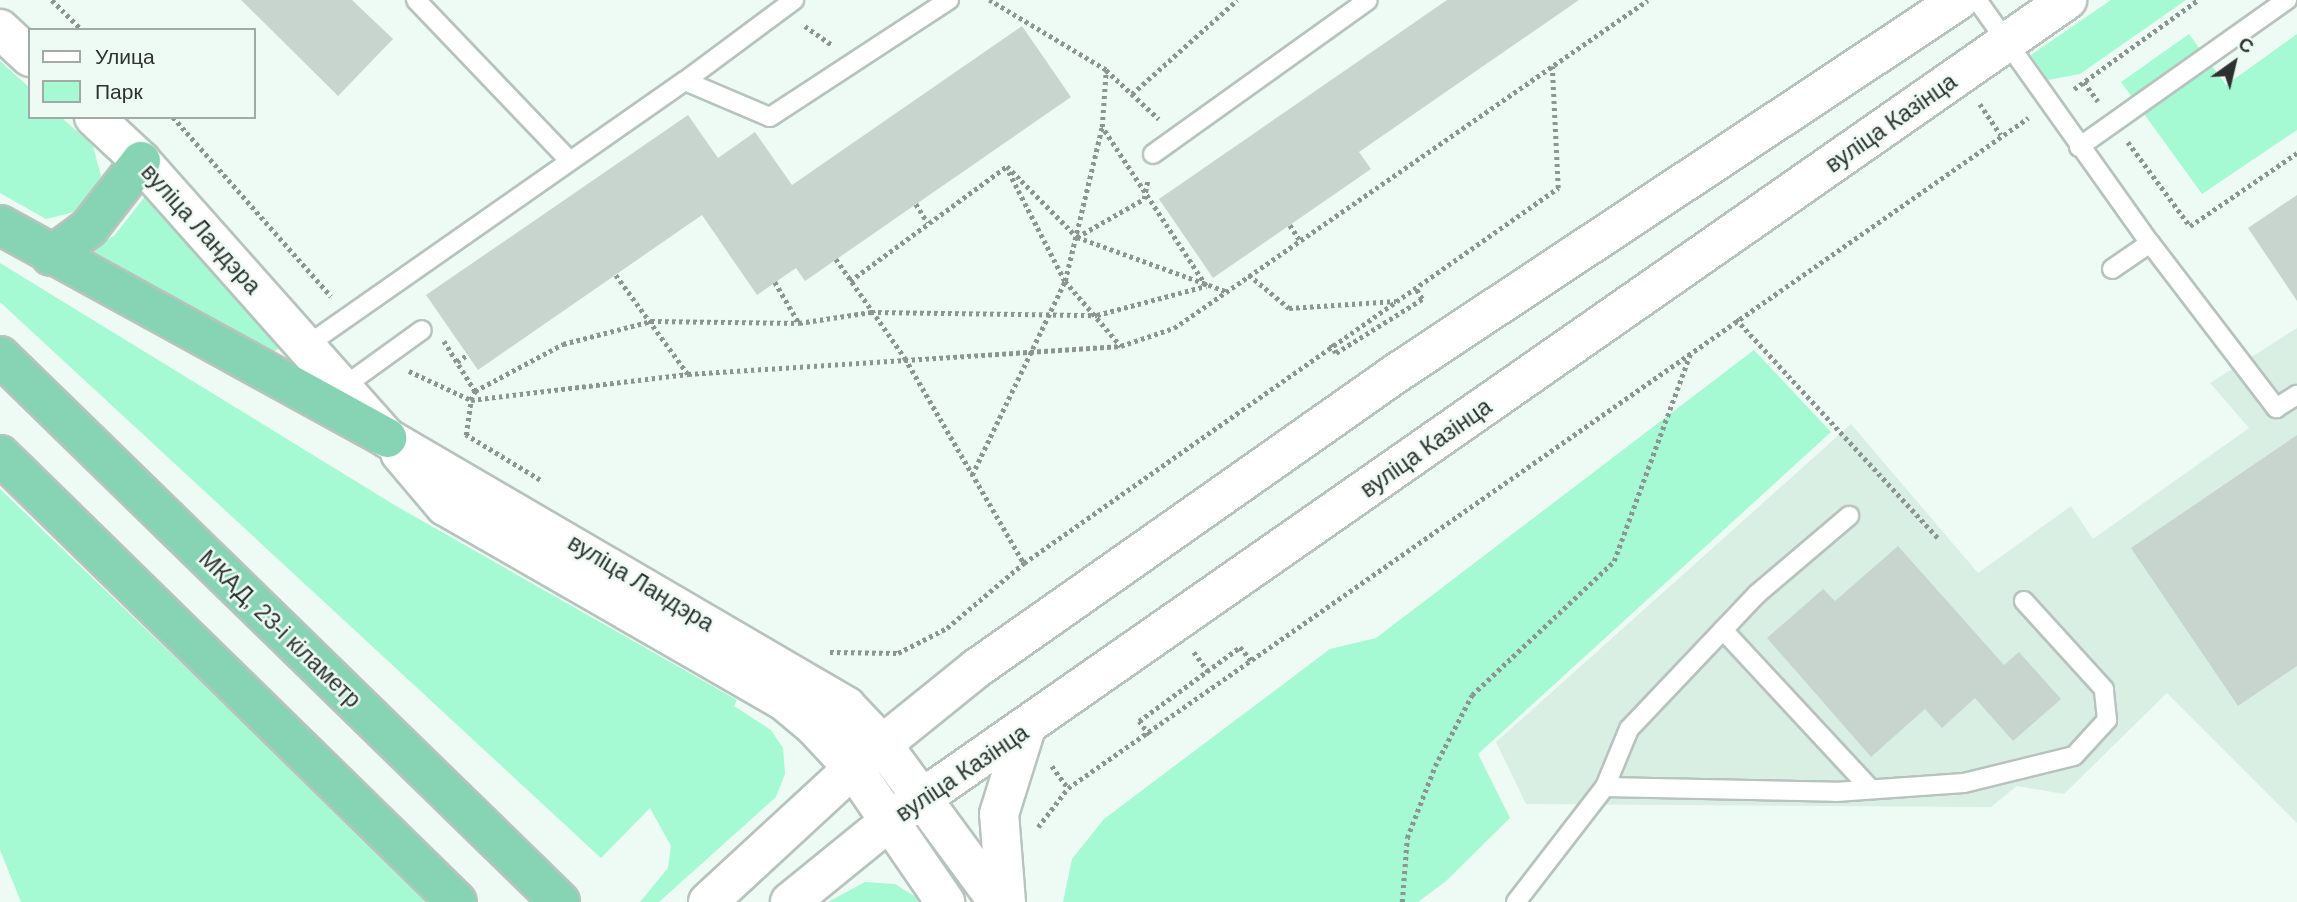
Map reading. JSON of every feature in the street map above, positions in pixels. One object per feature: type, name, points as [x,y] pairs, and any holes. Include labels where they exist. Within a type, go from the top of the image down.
[{"type":"highway","points":[[51,256],[89,228],[141,161]]},
{"type":"highway","points":[[0,225],[51,256],[387,438]]},
{"type":"highway","name":"МКАД, 23-і кіламетр","points":[[0,356],[560,902]]},
{"type":"highway","points":[[0,455],[457,902]]},
{"type":"main road","points":[[708,902],[853,768],[986,661],[1258,469],[1959,0]]},
{"type":"main road","name":"вуліца Казінца","points":[[790,902],[891,820],[1025,731],[2067,0]]},
{"type":"main road","points":[[0,29],[28,55]]},
{"type":"main road","name":"вуліца Ландэра","points":[[96,119],[141,161],[343,387],[444,506],[784,701],[853,768],[945,902]]},
{"type":"main road","name":"вуліца Ландэра","points":[[387,438],[820,689],[882,744],[998,902]]},
{"type":"main road","points":[[1006,902],[999,814],[1025,731]]},
{"type":"lane","points":[[416,0],[569,160]]},
{"type":"lane","points":[[685,80],[770,117],[857,63],[949,0]]},
{"type":"lane","points":[[1153,153],[1368,0]]},
{"type":"lane","points":[[1977,0],[2047,106],[2276,408],[2297,395]]},
{"type":"lane","points":[[2079,147],[2287,0]]},
{"type":"lane","points":[[306,346],[788,5]]},
{"type":"lane","points":[[2112,269],[2150,243]]},
{"type":"lane","points":[[343,387],[428,329]]},
{"type":"lane","points":[[1516,902],[1605,787],[1629,729],[1723,630],[1849,516]]},
{"type":"lane","points":[[1605,787],[1871,789],[1964,783],[2020,765],[2051,766],[2074,756],[2107,720],[2104,689],[2024,601]]},
{"type":"lane","points":[[1723,630],[1871,789]]},
{"type":"path","points":[[52,0],[80,28]]},
{"type":"path","points":[[989,0],[1106,70],[1177,136]]},
{"type":"path","points":[[1132,94],[1237,0]]},
{"type":"path","points":[[382,358],[471,400],[688,374],[905,358],[1028,356],[1121,346],[1174,328],[1648,0]]},
{"type":"path","points":[[1034,837],[1068,788],[1149,735],[1736,319],[2084,82],[2198,0]]},
{"type":"path","points":[[788,5],[857,63]]},
{"type":"path","points":[[817,650],[898,653],[947,628],[1024,563],[1331,344],[1416,289],[1558,188],[1552,66]]},
{"type":"path","points":[[972,475],[1065,281],[1102,127],[1106,70]]},
{"type":"path","points":[[2084,82],[2190,226],[2297,153]]},
{"type":"path","points":[[175,119],[350,317]]},
{"type":"path","points":[[1102,127],[1144,199],[1206,286]]},
{"type":"path","points":[[1077,237],[1144,199],[1153,153]]},
{"type":"path","points":[[1007,166],[1077,237],[1206,286],[1226,291]]},
{"type":"path","points":[[850,281],[1007,166]]},
{"type":"path","points":[[1007,166],[1065,281],[1121,346]]},
{"type":"path","points":[[916,204],[928,223]]},
{"type":"path","points":[[1290,225],[1299,239]]},
{"type":"path","points":[[836,259],[905,358],[1024,563]]},
{"type":"path","points":[[617,275],[688,374]]},
{"type":"path","points":[[1250,275],[1289,308],[1397,301]]},
{"type":"path","points":[[775,282],[799,323]]},
{"type":"path","points":[[548,485],[466,435],[471,400],[475,391],[563,344],[652,321],[799,323],[871,312],[1097,315],[1206,286]]},
{"type":"path","points":[[1331,344],[1336,353],[1422,299],[1416,289]]},
{"type":"path","points":[[1736,319],[1939,539]]},
{"type":"path","points":[[428,329],[457,362],[475,391]]},
{"type":"path","points":[[1402,902],[1407,838],[1435,765],[1472,695],[1614,561],[1692,350]]},
{"type":"path","points":[[457,362],[467,355]]},
{"type":"path","points":[[1149,735],[1139,721],[1240,647],[1252,662]]},
{"type":"shaded area","points":[[2297,328],[2297,823],[2167,693],[2064,794],[2017,786],[1991,807],[1526,804],[1496,742],[1851,424],[1978,573],[2071,506],[2093,539],[2249,428],[2210,383]]},
{"type":"green space","points":[[2111,0],[2186,0],[2080,74],[2048,80],[2031,55]]},
{"type":"green space","points":[[2189,34],[2226,85],[2297,34],[2297,130],[2202,194],[2121,82]]},
{"type":"green space","points":[[0,61],[28,86],[28,119],[63,119],[93,146],[101,176],[82,210],[46,219],[0,193]]},
{"type":"green space","points":[[147,194],[281,347],[267,356],[88,249],[114,236]]},
{"type":"green space","points":[[0,263],[396,506],[737,700],[734,706],[771,730],[783,748],[785,774],[776,797],[659,902],[640,902],[668,868],[671,846],[650,808],[601,858],[0,302]]},
{"type":"green space","points":[[1754,350],[1831,432],[1478,754],[1510,818],[1446,881],[1418,902],[1063,902],[1072,859],[1104,819],[1330,649],[1376,638]]},
{"type":"green space","points":[[0,489],[430,902],[21,902],[0,850]]},
{"type":"green space","points":[[865,882],[895,884],[924,902],[828,902]]},
{"type":"building","points":[[241,0],[352,0],[393,39],[338,96]]},
{"type":"building","points":[[1447,0],[1579,0],[1359,152],[1371,169],[1213,278],[1159,199]]},
{"type":"building","points":[[1022,26],[1071,97],[805,281],[796,268],[757,295],[702,215],[478,370],[426,295],[688,115],[718,158],[755,132],[792,185]]},
{"type":"building","points":[[2297,195],[2297,301],[2248,228]]},
{"type":"building","points":[[2297,435],[2297,666],[2238,706],[2131,548]]},
{"type":"building","points":[[1898,546],[2004,665],[2019,652],[2061,699],[2013,741],[1975,698],[1942,728],[1925,709],[1871,757],[1767,638],[1823,589],[1835,601]]}]
